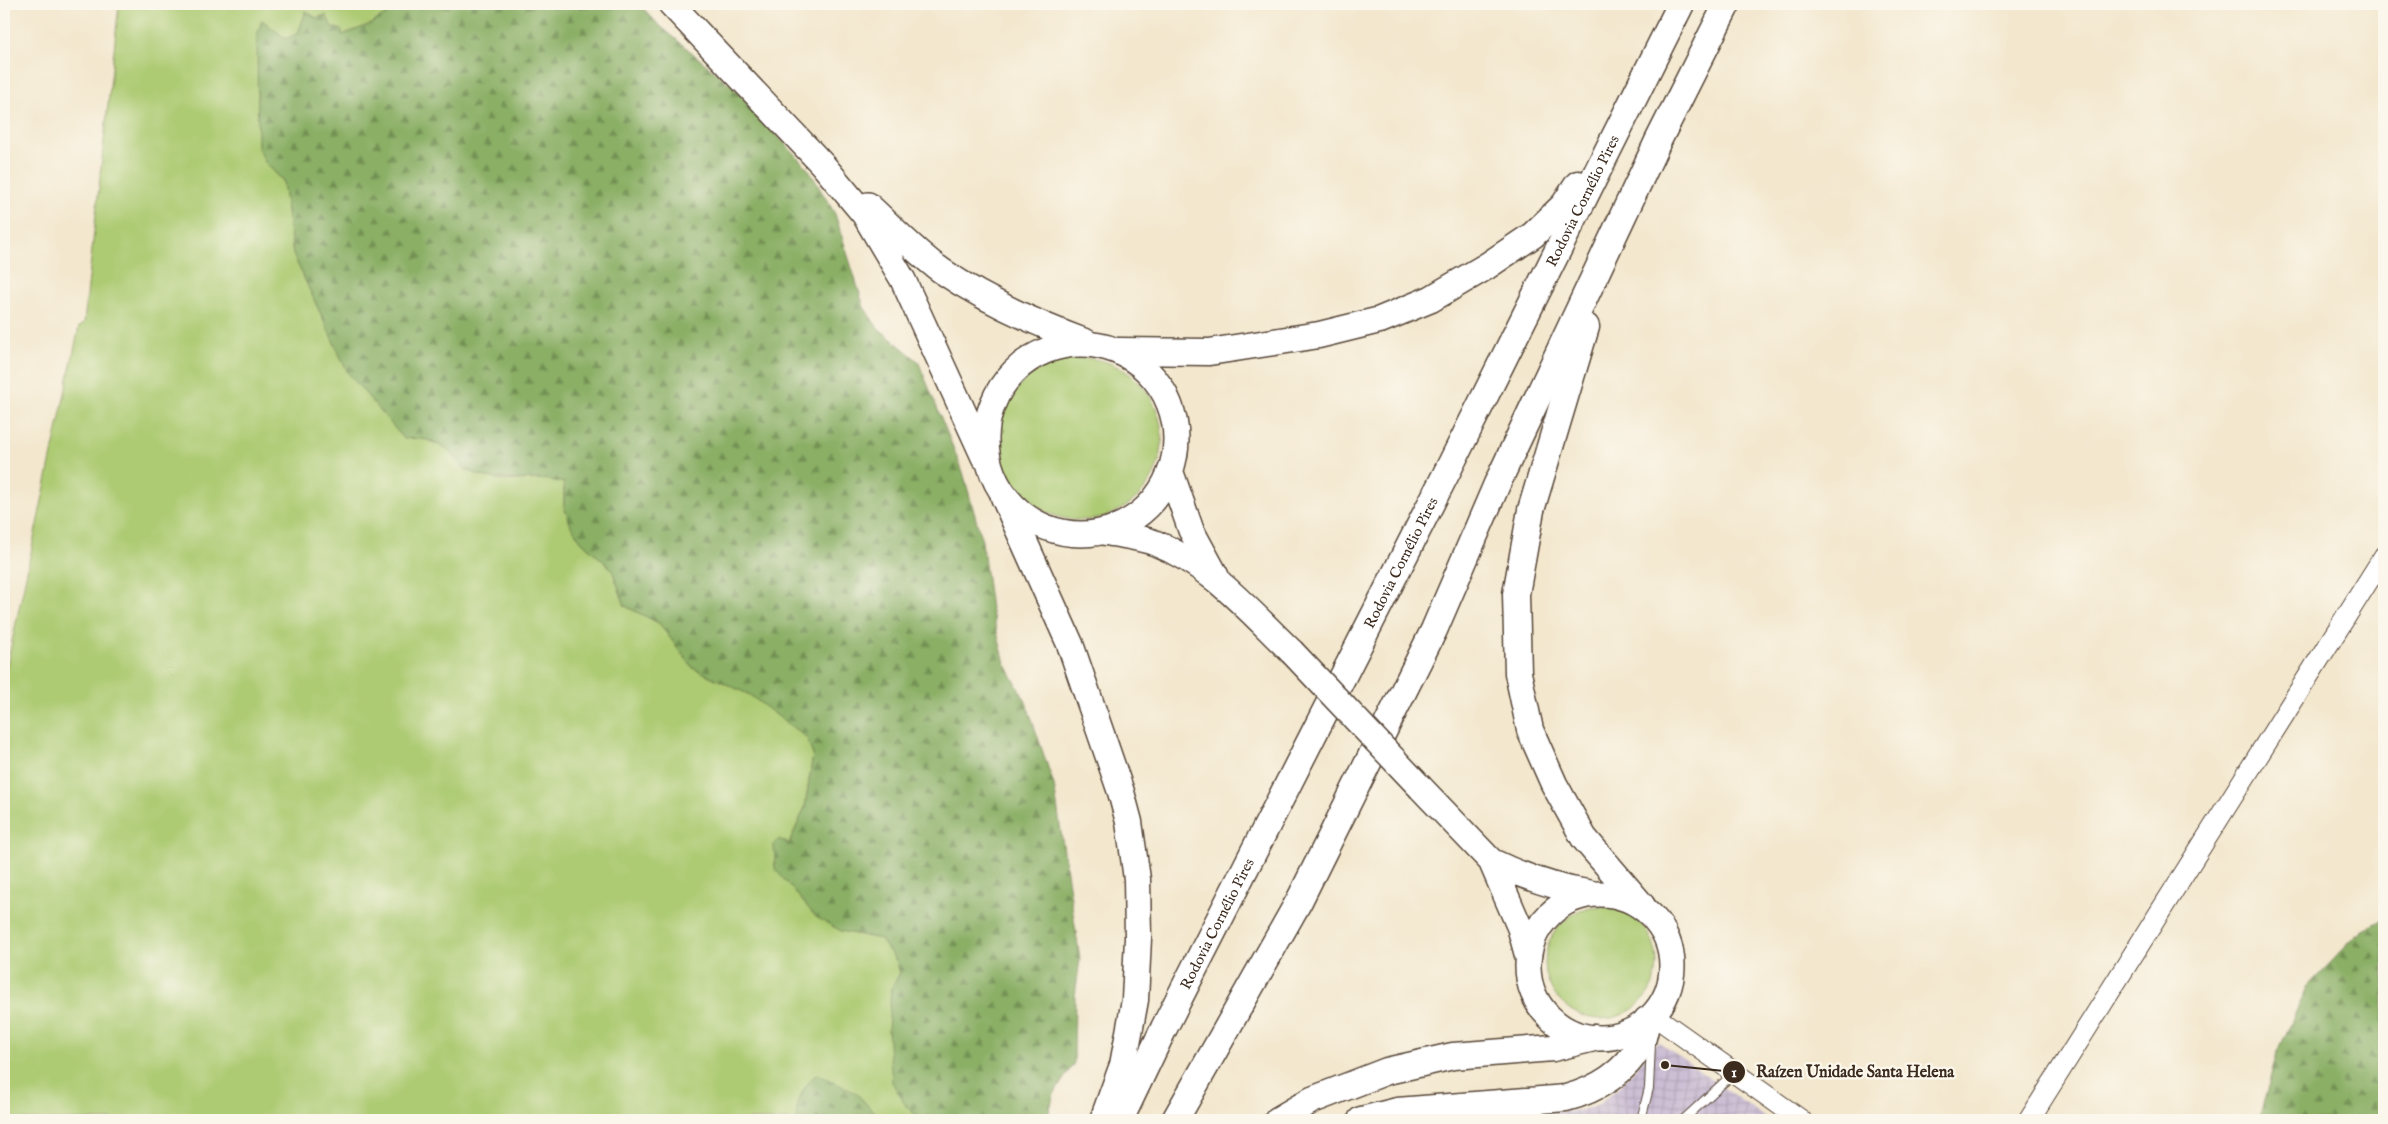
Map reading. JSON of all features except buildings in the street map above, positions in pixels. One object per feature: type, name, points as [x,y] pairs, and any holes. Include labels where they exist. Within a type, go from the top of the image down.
[{"type":"highway","name":"Rodovia Cornélio Pires","points":[[1120,1120],[1164,1028],[1448,470],[1680,4]]},
{"type":"highway","points":[[1175,1120],[1299,901],[1425,648],[1497,484],[1659,139],[1727,4]]},
{"type":"highway","points":[[1119,351],[1209,352],[1319,335],[1380,320],[1431,299],[1487,266],[1534,235],[1564,205],[1632,102]]},
{"type":"highway","points":[[1615,233],[1531,510],[1516,594],[1518,673],[1530,730],[1554,784],[1584,838],[1642,906]]},
{"type":"highway","points":[[1004,497],[1070,644],[1121,792],[1129,822],[1137,879],[1138,938],[1135,1000],[1123,1065],[1103,1120]]},
{"type":"highway","points":[[1361,1120],[1397,1111],[1516,1111],[1566,1098],[1598,1086],[1621,1070],[1641,1044],[1651,1018]]},
{"type":"highway","points":[[1278,1120],[1312,1100],[1387,1070],[1453,1056],[1553,1048],[1594,1038]]},
{"type":"main road","points":[[671,4],[823,165],[864,214],[903,280],[991,473],[1004,497],[1024,516],[1048,529],[1076,534],[1103,532],[1153,542],[1178,553],[1220,582],[1292,652],[1491,861],[1520,928],[1528,956],[1528,980],[1537,1002],[1551,1020],[1571,1032],[1594,1038],[1615,1037],[1635,1030],[1651,1018],[1666,997],[1673,972],[1671,947],[1660,924],[1642,906],[1619,896],[1559,888],[1542,883],[1491,861]]},
{"type":"main road","points":[[823,165],[941,270],[992,301],[1036,324],[1091,344],[1119,351],[1144,367],[1163,389],[1174,416],[1177,445],[1171,473],[1155,500],[1132,520],[1103,532]]},
{"type":"main road","points":[[991,473],[985,441],[990,409],[1005,381],[1029,359],[1044,352],[1059,346],[1091,344]]},
{"type":"main road","points":[[1171,473],[1192,530],[1220,582]]},
{"type":"main road","points":[[1528,956],[1535,933],[1549,913],[1570,900],[1594,893]]},
{"type":"street","points":[[2029,1120],[2384,556]]},
{"type":"street","points":[[1651,1018],[1734,1072],[1801,1120]]},
{"type":"lane","points":[[1640,1120],[1649,1088],[1651,1018]]},
{"type":"lane","points":[[1683,1120],[1734,1072]]},
{"type":"shaded area","points":[[1659,1042],[1769,1120],[1425,1120],[1582,1110],[1599,1104],[1618,1088]]},
{"type":"green space","points":[[119,4],[403,4],[369,25],[342,35],[306,11],[299,33],[286,39],[262,21],[265,162],[283,181],[293,254],[348,373],[421,437],[447,449],[465,469],[503,481],[547,478],[564,483],[564,507],[581,541],[612,569],[625,606],[659,623],[693,668],[750,695],[807,738],[813,755],[805,807],[789,844],[841,931],[880,939],[896,960],[900,973],[891,989],[906,1106],[922,1120],[881,1120],[856,1093],[797,1107],[797,1120],[4,1120],[4,679],[79,327],[84,323]]},
{"type":"green space","points":[[403,4],[639,4],[658,24],[733,87],[809,170],[835,214],[864,307],[877,327],[918,361],[963,472],[982,541],[991,609],[1005,663],[1026,702],[1054,785],[1080,959],[1075,996],[1074,1063],[1054,1094],[1047,1120],[922,1120],[906,1106],[892,1082],[888,1030],[891,989],[900,973],[896,960],[880,939],[841,931],[816,917],[775,869],[774,844],[779,839],[789,844],[805,807],[813,755],[807,738],[750,695],[693,668],[659,623],[625,606],[612,569],[581,541],[571,526],[564,507],[564,483],[539,479],[490,478],[478,475],[464,468],[450,452],[434,442],[416,438],[404,439],[348,373],[293,254],[283,181],[265,162],[258,147],[257,36],[262,20],[286,39],[298,33],[306,11],[315,18],[326,15],[332,27],[342,30],[342,35],[369,25]]},
{"type":"green space","points":[[1089,358],[1105,361],[1119,367],[1133,376],[1144,387],[1159,415],[1162,439],[1161,455],[1153,477],[1144,491],[1133,502],[1105,517],[1073,520],[1057,517],[1043,511],[1029,502],[1018,491],[1003,463],[1000,431],[1003,415],[1009,401],[1018,387],[1029,376],[1057,361]]},
{"type":"green space","points":[[1601,907],[1623,911],[1641,923],[1653,941],[1657,963],[1653,985],[1641,1003],[1623,1015],[1601,1019],[1579,1015],[1561,1003],[1549,985],[1545,963],[1549,941],[1561,923],[1579,911]]},
{"type":"green space","points":[[2384,919],[2384,1120],[2259,1120],[2276,1056],[2307,987],[2361,931]]},
{"type":"green space","points":[[817,1074],[856,1093],[881,1120],[797,1120],[801,1094]]},
{"type":"place","name":"Raízen Unidade Santa Helena","points":[[1665,1065]]}]
